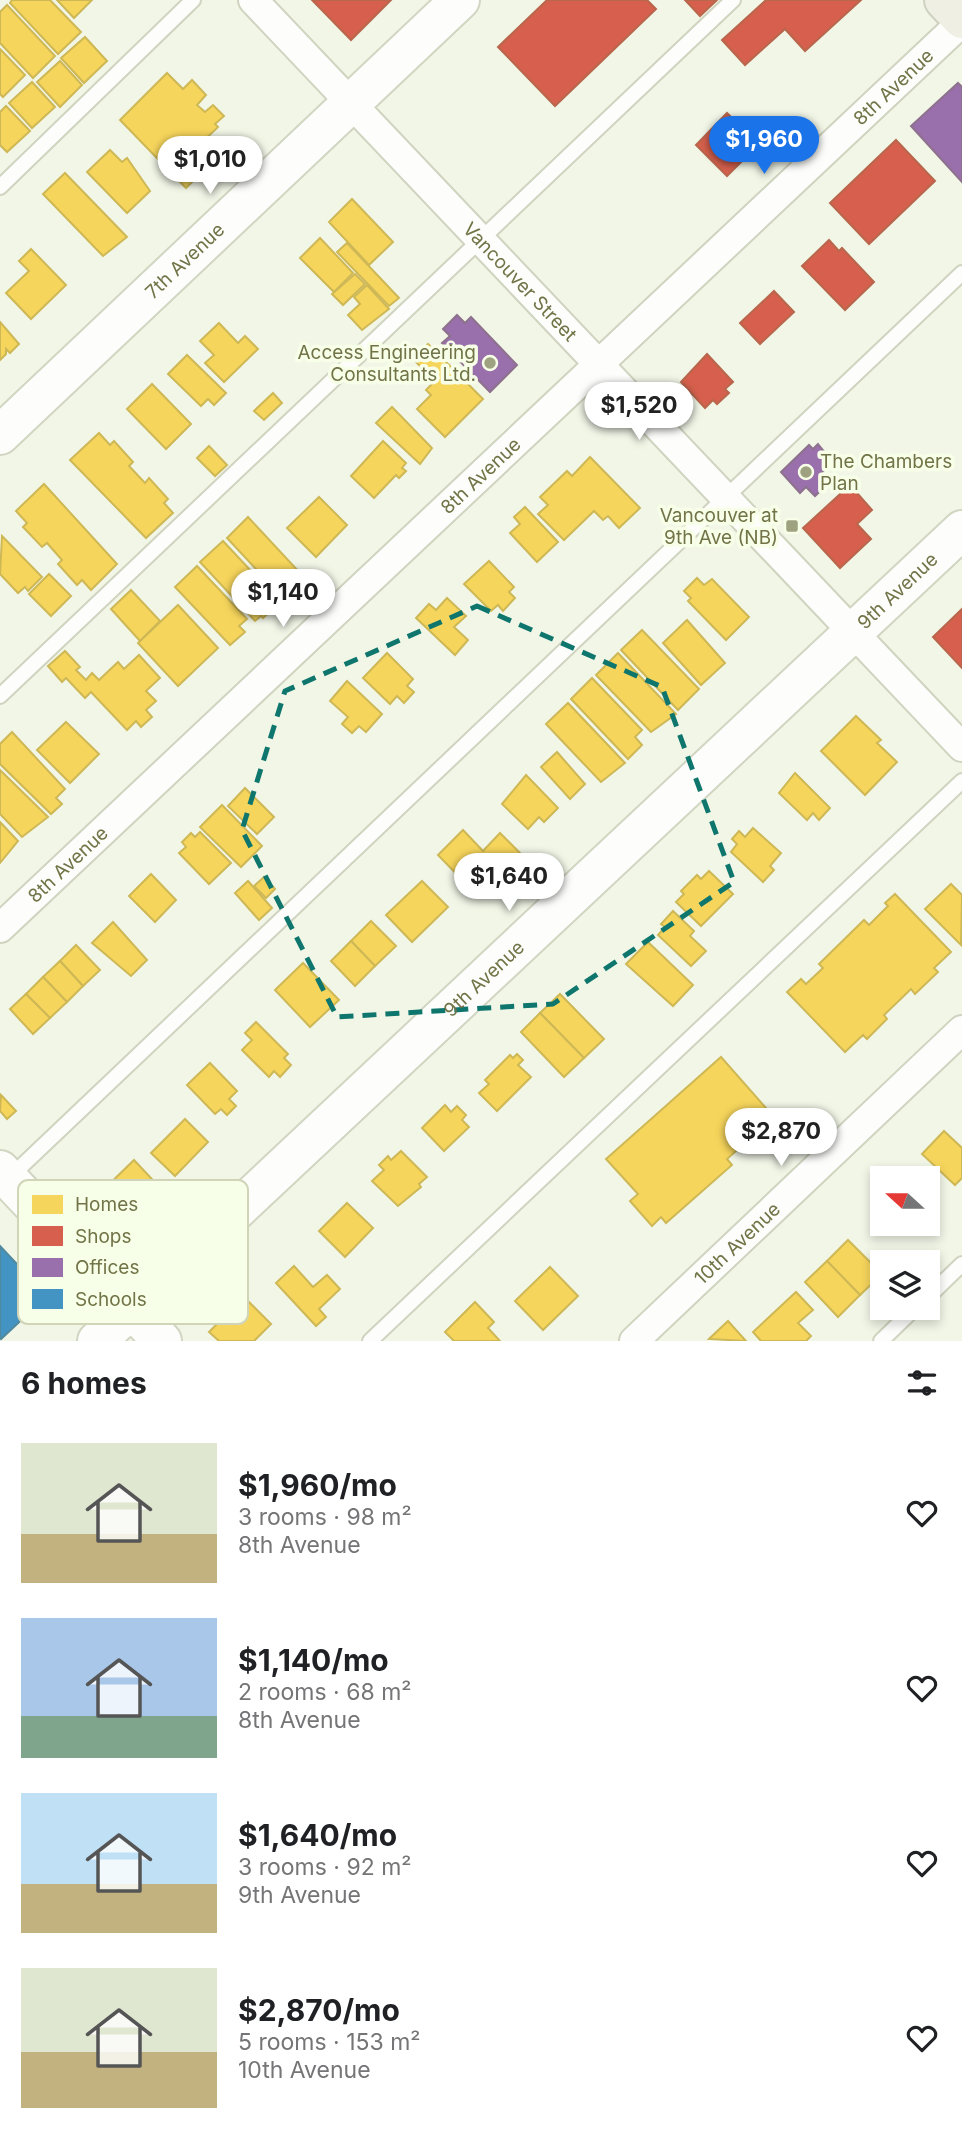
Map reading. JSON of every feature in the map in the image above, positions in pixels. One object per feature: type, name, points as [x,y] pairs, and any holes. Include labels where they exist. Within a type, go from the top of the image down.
[{"type":"highway","points":[[944,0],[962,20]]},
{"type":"street","name":"Vancouver Street","points":[[253,0],[962,747]]},
{"type":"street","name":"7th Avenue","points":[[0,435],[460,0]]},
{"type":"street","name":"8th Avenue","points":[[0,928],[962,20]]},
{"type":"street","name":"9th Avenue","points":[[248,1198],[962,530]]},
{"type":"street","name":"10th Avenue","points":[[634,1341],[962,1030]]},
{"type":"street","points":[[4,1175],[18,1190]]},
{"type":"street","name":"9th Avenue","points":[[97,1341],[115,1324]]},
{"type":"street","points":[[146,1324],[162,1341]]},
{"type":"lane","points":[[0,187],[193,0]]},
{"type":"lane","points":[[0,696],[733,0]]},
{"type":"lane","points":[[4,1175],[962,273]]},
{"type":"lane","points":[[369,1341],[962,781]]},
{"type":"lane","points":[[940,1285],[962,1264]]},
{"type":"lane","points":[[881,1341],[903,1320]]},
{"type":"highlighted area","points":[[477,606],[662,687],[734,882],[553,1004],[337,1017],[242,830],[285,691]]},
{"type":"building: Homes","points":[[12,0],[50,0],[81,32],[58,54],[10,3]]},
{"type":"building: Homes","points":[[57,0],[92,0],[74,18]]},
{"type":"building: Homes","points":[[7,5],[55,56],[33,78],[0,43],[0,12]]},
{"type":"building: Homes","points":[[85,37],[107,61],[84,83],[61,58]]},
{"type":"building: Homes","points":[[0,49],[25,75],[3,97],[0,94]]},
{"type":"building: Homes","points":[[60,61],[82,85],[60,107],[37,82]]},
{"type":"building: Homes","points":[[167,73],[183,89],[192,80],[206,95],[197,105],[205,112],[213,105],[224,116],[215,124],[218,127],[194,150],[209,165],[186,188],[120,120]]},
{"type":"building: Homes","points":[[32,82],[55,107],[32,128],[9,103]]},
{"type":"building: Homes","points":[[6,106],[30,131],[7,152],[0,145],[0,112]]},
{"type":"building: Homes","points":[[110,150],[122,162],[127,158],[150,191],[127,213],[87,172]]},
{"type":"building: Homes","points":[[65,173],[127,237],[103,256],[43,194]]},
{"type":"building: Homes","points":[[352,199],[393,242],[369,265],[329,222]]},
{"type":"building: Homes","points":[[320,238],[353,273],[334,292],[300,258]]},
{"type":"building: Homes","points":[[347,243],[399,298],[389,306],[337,252]]},
{"type":"building: Homes","points":[[31,249],[66,285],[31,319],[6,293],[29,271],[19,261]]},
{"type":"building: Homes","points":[[355,274],[365,284],[343,305],[332,294]]},
{"type":"building: Homes","points":[[367,285],[389,309],[362,330],[348,315],[360,304],[354,297]]},
{"type":"building: Homes","points":[[0,322],[19,344],[10,353],[6,349],[6,354],[0,360]]},
{"type":"building: Homes","points":[[219,323],[238,343],[245,336],[258,349],[224,382],[205,363],[214,355],[200,341]]},
{"type":"building: Homes","points":[[428,344],[483,399],[445,437],[417,409],[431,395],[426,390],[435,381],[413,359]]},
{"type":"building: Homes","points":[[187,355],[226,393],[214,405],[208,399],[201,406],[168,374]]},
{"type":"building: Homes","points":[[152,384],[191,424],[166,449],[127,409]]},
{"type":"building: Homes","points":[[273,393],[282,403],[264,420],[254,411]]},
{"type":"building: Homes","points":[[392,407],[432,448],[420,464],[376,423]]},
{"type":"building: Homes","points":[[99,433],[110,445],[114,441],[133,462],[129,466],[145,483],[149,478],[168,499],[164,503],[173,513],[146,538],[70,460]]},
{"type":"building: Homes","points":[[383,441],[406,463],[402,468],[406,471],[399,478],[396,475],[374,498],[351,476]]},
{"type":"building: Homes","points":[[209,446],[227,465],[215,476],[197,458]]},
{"type":"building: Homes","points":[[590,457],[640,508],[619,528],[608,516],[603,520],[594,511],[564,540],[538,514],[548,505],[540,497],[567,471],[572,476]]},
{"type":"building: Homes","points":[[44,484],[117,564],[91,590],[82,580],[77,585],[58,564],[62,560],[47,543],[42,547],[23,527],[27,523],[16,511]]},
{"type":"building: Homes","points":[[319,497],[347,525],[316,557],[287,528]]},
{"type":"building: Homes","points":[[525,507],[558,542],[537,562],[510,533],[520,524],[514,517]]},
{"type":"building: Homes","points":[[248,517],[302,575],[283,598],[227,538]]},
{"type":"building: Homes","points":[[2,536],[42,577],[28,591],[25,587],[18,593],[0,574]]},
{"type":"building: Homes","points":[[223,541],[280,602],[263,618],[261,616],[255,621],[200,562]]},
{"type":"building: Homes","points":[[489,561],[514,587],[509,592],[515,598],[503,611],[498,605],[491,611],[464,584]]},
{"type":"building: Homes","points":[[197,566],[247,619],[239,626],[245,632],[230,645],[175,587]]},
{"type":"building: Homes","points":[[49,574],[71,596],[51,616],[29,594]]},
{"type":"building: Homes","points":[[697,578],[704,585],[712,579],[749,617],[726,640],[688,601],[691,598],[684,591]]},
{"type":"building: Homes","points":[[131,590],[160,621],[140,641],[111,609]]},
{"type":"building: Homes","points":[[447,598],[466,616],[454,627],[468,640],[455,655],[416,618],[429,604],[436,610]]},
{"type":"building: Homes","points":[[178,605],[218,648],[178,686],[138,643]]},
{"type":"building: Homes","points":[[687,620],[725,663],[701,685],[663,643]]},
{"type":"building: Homes","points":[[642,630],[699,689],[678,710],[621,650]]},
{"type":"building: Homes","points":[[65,651],[80,667],[76,670],[86,680],[92,673],[99,680],[118,662],[124,669],[139,655],[160,678],[146,691],[156,701],[146,710],[152,717],[141,727],[136,721],[127,730],[91,692],[85,698],[66,678],[62,682],[48,666]]},
{"type":"building: Homes","points":[[387,653],[413,679],[407,686],[414,692],[404,703],[397,696],[390,704],[363,678]]},
{"type":"building: Homes","points":[[618,653],[676,714],[651,732],[596,675]]},
{"type":"building: Homes","points":[[592,678],[642,730],[635,737],[642,745],[628,759],[571,699]]},
{"type":"building: Homes","points":[[347,681],[382,714],[366,732],[359,726],[352,733],[342,724],[348,717],[330,701]]},
{"type":"building: Homes","points":[[568,703],[625,763],[601,782],[546,724]]},
{"type":"building: Homes","points":[[856,716],[881,740],[877,743],[897,762],[865,795],[821,751]]},
{"type":"building: Homes","points":[[66,722],[99,754],[70,783],[37,750]]},
{"type":"building: Homes","points":[[12,732],[65,789],[56,798],[62,804],[51,814],[0,764],[0,744]]},
{"type":"building: Homes","points":[[557,752],[585,784],[570,799],[541,767]]},
{"type":"building: Homes","points":[[0,770],[48,817],[22,837],[0,814]]},
{"type":"building: Homes","points":[[795,773],[830,808],[819,820],[813,813],[807,820],[779,793]]},
{"type":"building: Homes","points":[[526,775],[558,808],[544,822],[539,817],[528,829],[502,804]]},
{"type":"building: Homes","points":[[245,788],[274,817],[257,834],[228,806]]},
{"type":"building: Homes","points":[[222,805],[262,846],[241,867],[200,827]]},
{"type":"building: Homes","points":[[0,822],[18,841],[0,863]]},
{"type":"building: Homes","points":[[753,828],[781,853],[770,866],[774,870],[763,882],[731,852],[737,844],[732,839],[739,831],[745,837]]},
{"type":"building: Homes","points":[[463,830],[483,851],[500,833],[523,856],[503,877],[495,868],[472,890],[438,855]]},
{"type":"building: Homes","points":[[200,832],[231,863],[209,884],[179,853],[186,847],[182,842],[191,833],[195,837]]},
{"type":"building: Homes","points":[[709,871],[733,894],[701,926],[676,902],[684,894],[681,891],[697,875],[701,879]]},
{"type":"building: Homes","points":[[151,874],[176,900],[155,922],[129,896]]},
{"type":"building: Homes","points":[[264,877],[275,889],[266,898],[254,886]]},
{"type":"building: Homes","points":[[248,881],[272,908],[259,920],[235,893]]},
{"type":"building: Homes","points":[[422,881],[448,907],[412,942],[386,915]]},
{"type":"building: Homes","points":[[951,884],[962,895],[961,945],[925,909]]},
{"type":"building: Homes","points":[[895,894],[951,952],[934,968],[938,972],[915,994],[911,989],[884,1015],[887,1019],[867,1039],[863,1035],[845,1052],[787,992],[801,979],[806,984],[823,968],[819,964],[864,920],[869,925],[888,906],[885,903]]},
{"type":"building: Homes","points":[[673,911],[694,931],[690,936],[706,951],[691,966],[658,935],[665,927],[661,924]]},
{"type":"building: Homes","points":[[371,921],[396,946],[375,966],[351,941]]},
{"type":"building: Homes","points":[[113,922],[147,960],[131,976],[92,943]]},
{"type":"building: Homes","points":[[351,941],[375,966],[355,986],[331,961]]},
{"type":"building: Homes","points":[[648,942],[693,985],[673,1006],[626,964]]},
{"type":"building: Homes","points":[[76,945],[100,970],[83,986],[60,961]]},
{"type":"building: Homes","points":[[60,961],[83,986],[67,1002],[43,977]]},
{"type":"building: Homes","points":[[303,963],[339,1000],[310,1027],[275,990]]},
{"type":"building: Homes","points":[[43,977],[67,1002],[50,1018],[26,994]]},
{"type":"building: Homes","points":[[26,994],[50,1018],[33,1034],[10,1009]]},
{"type":"building: Homes","points":[[560,994],[604,1039],[584,1058],[540,1013]]},
{"type":"building: Homes","points":[[540,1013],[584,1058],[564,1077],[521,1032]]},
{"type":"building: Homes","points":[[256,1022],[288,1054],[284,1058],[291,1065],[280,1077],[274,1071],[269,1077],[242,1050],[252,1040],[245,1033]]},
{"type":"building: Homes","points":[[517,1054],[523,1060],[518,1065],[531,1077],[497,1111],[479,1093],[489,1084],[485,1080],[510,1055],[513,1058]]},
{"type":"building: Homes","points":[[721,1057],[774,1117],[727,1159],[732,1165],[666,1223],[661,1217],[652,1226],[630,1201],[638,1194],[606,1159]]},
{"type":"building: Homes","points":[[210,1063],[237,1091],[229,1099],[236,1106],[227,1115],[221,1109],[215,1114],[187,1085]]},
{"type":"building: Homes","points":[[1,1095],[16,1111],[7,1119],[0,1111]]},
{"type":"building: Homes","points":[[445,1105],[451,1112],[457,1106],[466,1115],[462,1120],[469,1127],[444,1151],[422,1128]]},
{"type":"building: Homes","points":[[185,1119],[208,1142],[175,1176],[151,1153]]},
{"type":"building: Homes","points":[[944,1131],[962,1148],[962,1178],[955,1185],[940,1171],[940,1166],[935,1166],[922,1154]]},
{"type":"building: Homes","points":[[401,1151],[427,1177],[419,1184],[421,1187],[398,1206],[372,1181],[384,1170],[379,1165],[388,1156],[391,1160]]},
{"type":"building: Homes","points":[[134,1160],[153,1180],[113,1180]]},
{"type":"building: Homes","points":[[347,1203],[373,1228],[345,1257],[319,1231]]},
{"type":"building: Homes","points":[[848,1240],[870,1262],[870,1285],[860,1295],[827,1261]]},
{"type":"building: Homes","points":[[827,1261],[860,1295],[838,1317],[805,1282]]},
{"type":"building: Homes","points":[[294,1266],[313,1287],[327,1275],[340,1289],[319,1309],[326,1317],[316,1326],[276,1283]]},
{"type":"building: Homes","points":[[550,1267],[578,1296],[543,1330],[515,1301]]},
{"type":"building: Homes","points":[[796,1292],[813,1310],[798,1323],[811,1336],[806,1341],[761,1341],[753,1332]]},
{"type":"building: Homes","points":[[248,1301],[271,1324],[254,1341],[219,1341],[209,1332],[217,1324],[248,1324]]},
{"type":"building: Homes","points":[[475,1302],[494,1322],[488,1328],[500,1341],[454,1341],[445,1332]]},
{"type":"building: Homes","points":[[728,1321],[746,1341],[709,1339]]},
{"type":"building: Shops","points":[[312,0],[391,0],[351,40]]},
{"type":"building: Shops","points":[[547,0],[647,0],[656,9],[555,106],[498,47]]},
{"type":"building: Shops","points":[[685,0],[717,0],[700,16]]},
{"type":"building: Shops","points":[[766,0],[861,0],[805,51],[785,29],[745,65],[722,40]]},
{"type":"building: Shops","points":[[727,113],[759,144],[727,176],[696,145]]},
{"type":"building: Shops","points":[[896,140],[935,181],[869,244],[830,203]]},
{"type":"building: Shops","points":[[829,240],[839,251],[842,248],[874,282],[845,310],[802,266]]},
{"type":"building: Shops","points":[[774,291],[794,312],[760,344],[740,323]]},
{"type":"building: Shops","points":[[707,354],[733,382],[725,389],[729,393],[717,404],[713,400],[705,408],[681,382]]},
{"type":"building: Shops","points":[[850,485],[872,510],[857,524],[871,539],[840,568],[803,528]]},
{"type":"building: Shops","points":[[962,609],[962,668],[933,637]]},
{"type":"building: Offices","points":[[958,83],[962,87],[962,182],[911,126]]},
{"type":"building: Offices","points":[[457,315],[465,323],[471,317],[517,365],[490,392],[442,343],[450,336],[443,329]]},
{"type":"building: Offices","points":[[818,444],[826,454],[822,458],[829,466],[821,473],[830,482],[815,496],[806,487],[800,493],[781,472],[809,445],[813,449]]},
{"type":"building: Schools","points":[[0,1246],[18,1265],[18,1323],[0,1338]]},
{"type":"place","name":"Access Engineering Consultants Ltd.","points":[[490,363]]},
{"type":"place","name":"The Chambers Plan","points":[[806,472]]},
{"type":"place","name":"Vancouver at 9th Ave (NB)","points":[[792,526]]}]
